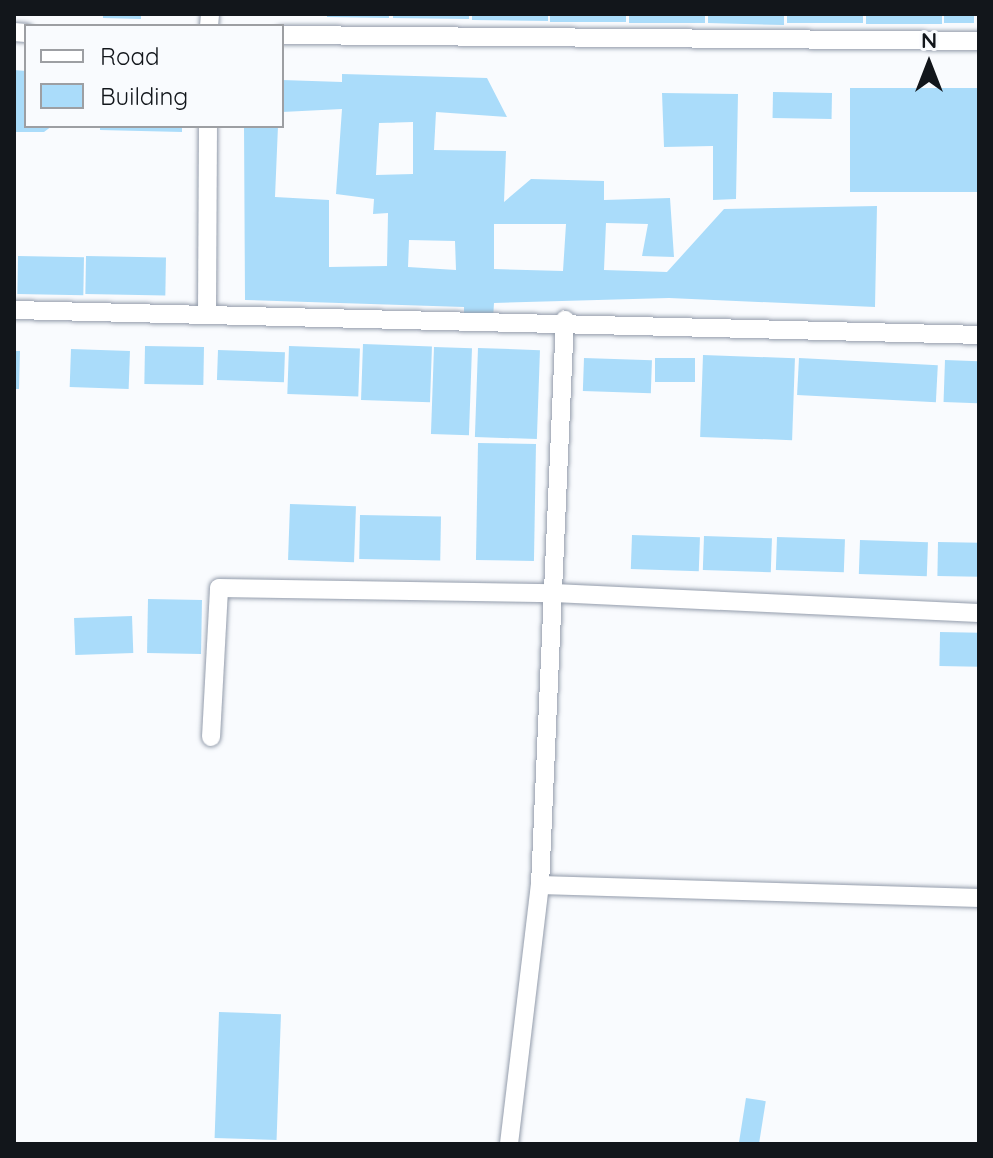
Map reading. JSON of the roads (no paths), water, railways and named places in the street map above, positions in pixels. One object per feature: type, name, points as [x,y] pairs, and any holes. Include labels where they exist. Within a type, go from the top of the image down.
[{"type":"street","points":[[284,35],[979,41]]},
{"type":"street","points":[[207,314],[208,128]]},
{"type":"street","points":[[14,310],[565,320],[979,335]]},
{"type":"street","points":[[509,1144],[540,885],[565,320]]},
{"type":"street","points":[[211,737],[219,588],[554,593],[979,613]]},
{"type":"street","points":[[540,885],[979,898]]}]
